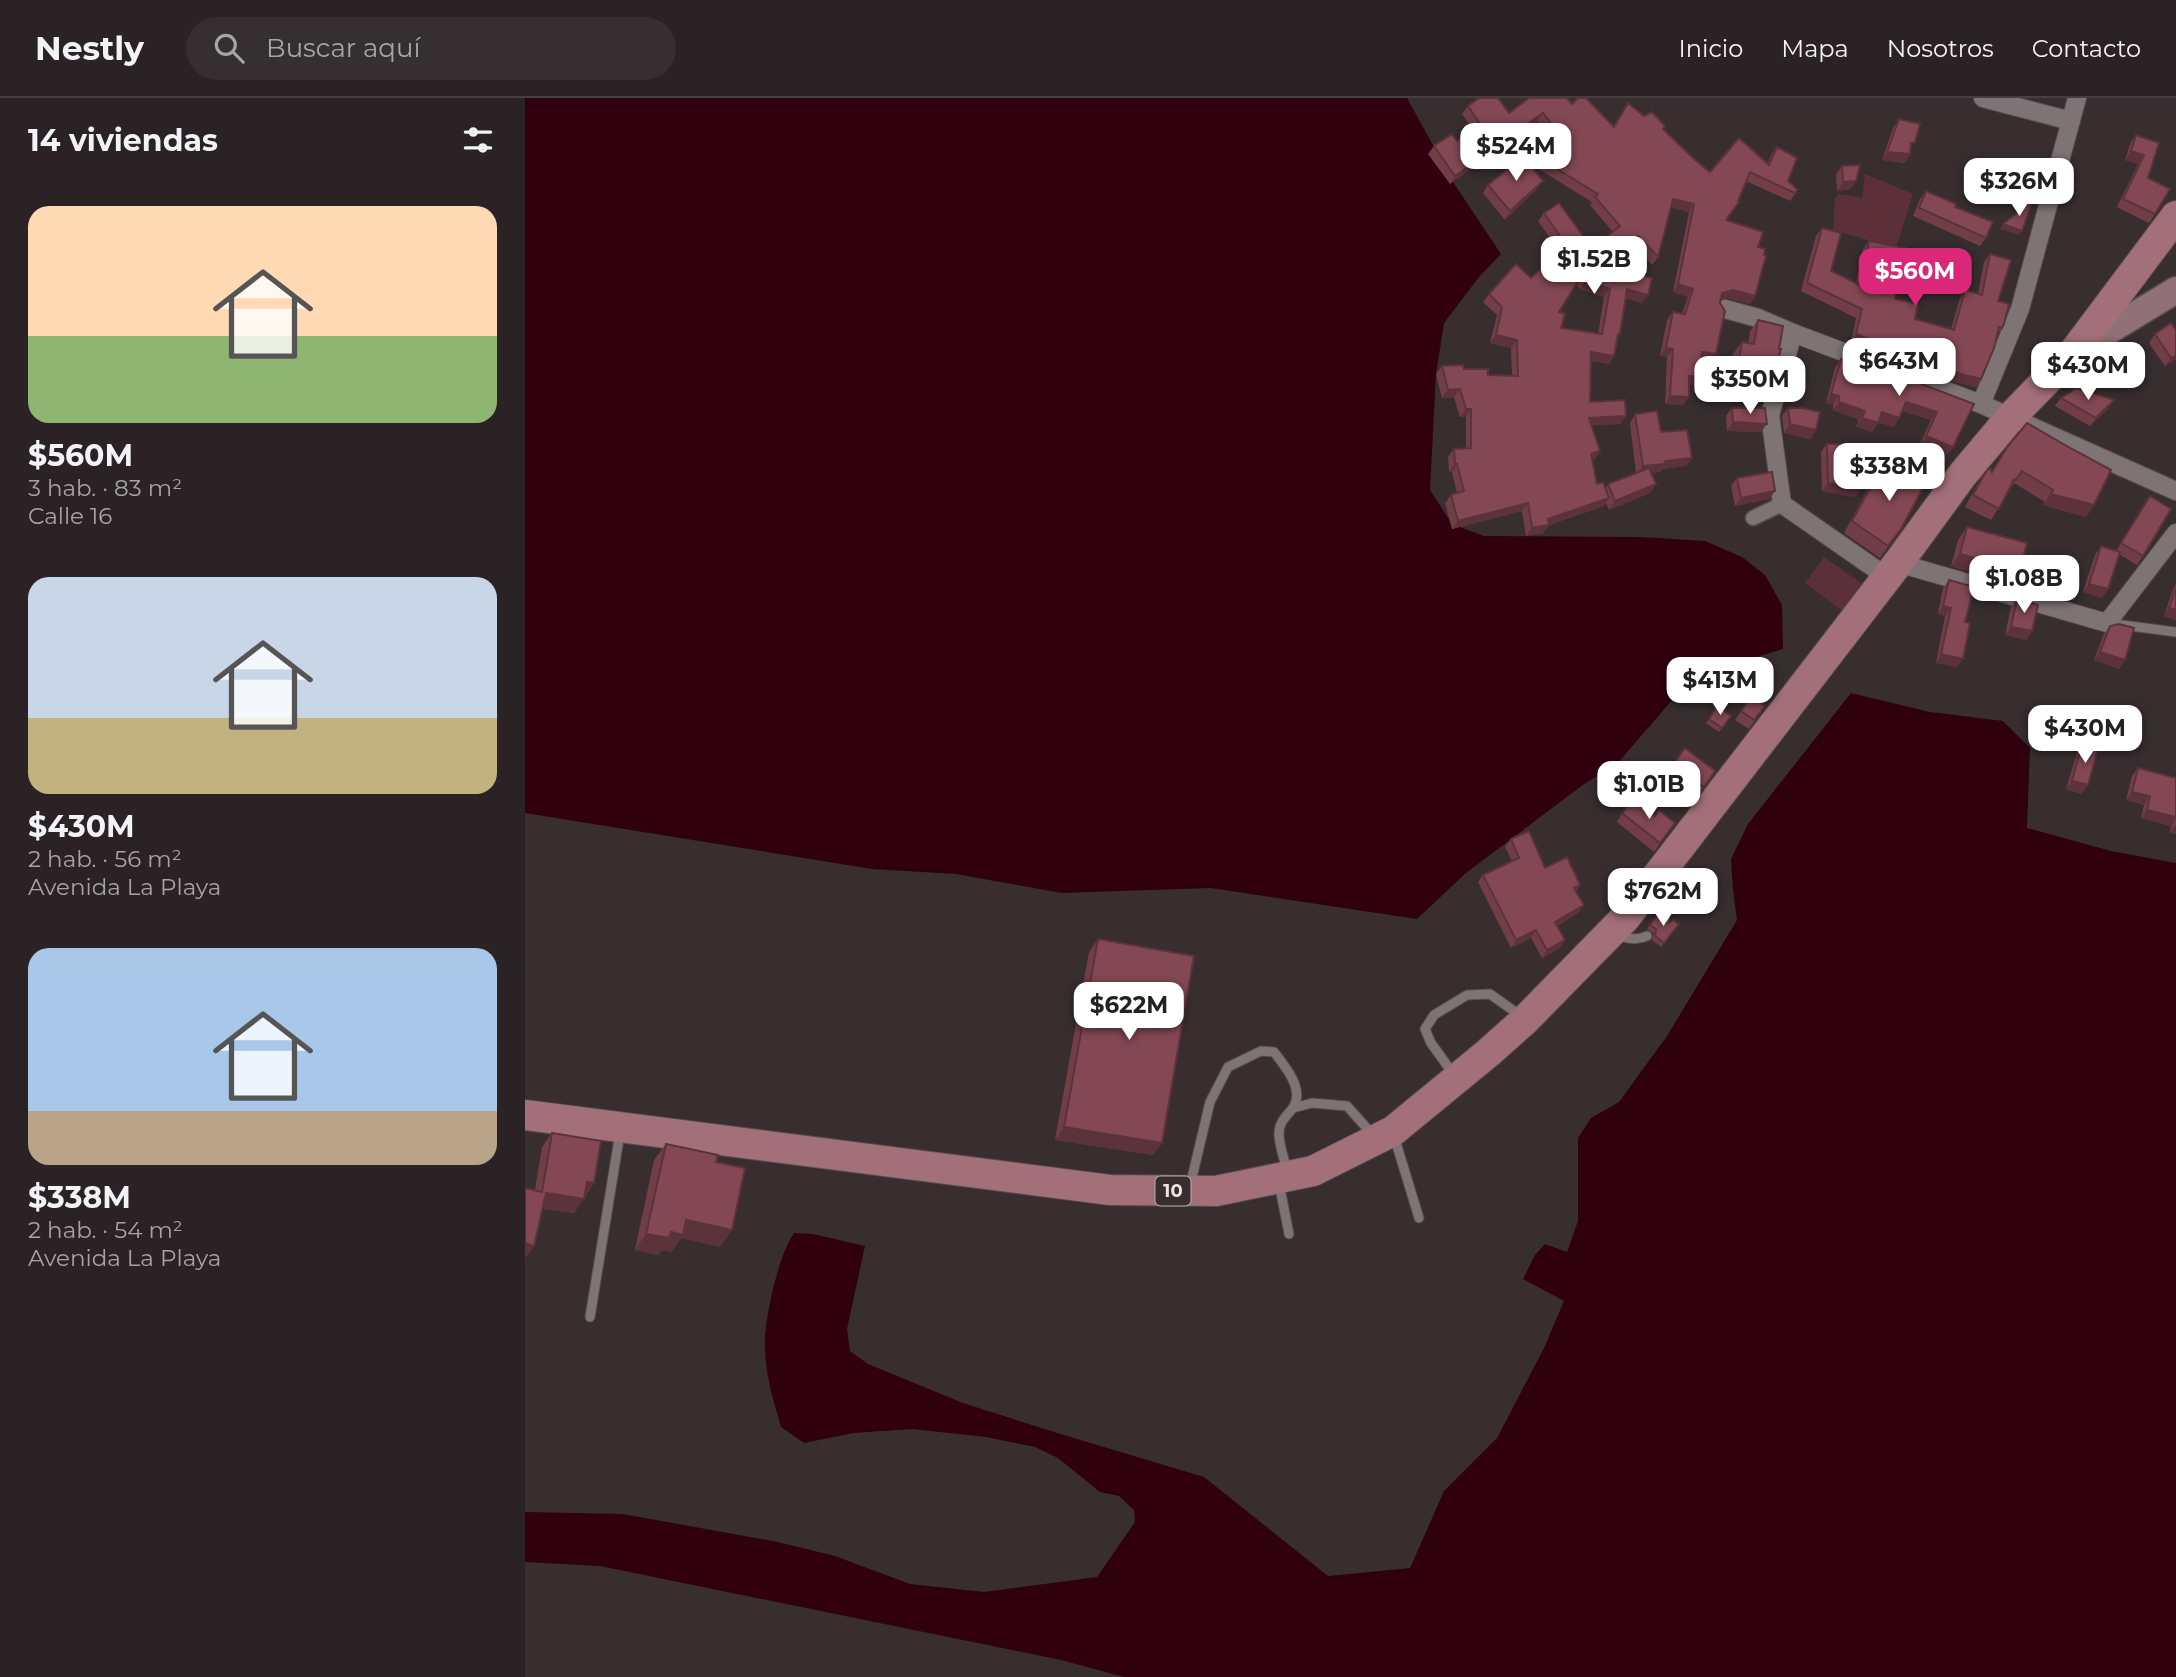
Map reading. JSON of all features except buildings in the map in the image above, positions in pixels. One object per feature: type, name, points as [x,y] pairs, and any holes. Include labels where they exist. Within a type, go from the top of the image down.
[{"type":"main road","name":"10","points":[[525,1115],[1110,1190],[1216,1191],[1313,1171],[1385,1135],[1525,1020],[1625,918],[1963,474],[2010,418],[2074,352],[2176,216]]},
{"type":"main road","points":[[2074,352],[2176,290]]},
{"type":"street","points":[[1983,98],[2071,121]]},
{"type":"street","points":[[1981,404],[2021,309],[2077,98]]},
{"type":"street","points":[[1725,309],[1758,318],[1981,404],[2176,491]]},
{"type":"street","points":[[1793,333],[1770,415],[1782,504],[1888,575],[2107,623],[2176,533]]},
{"type":"street","points":[[1753,519],[1782,504]]},
{"type":"lane","points":[[1988,184],[2049,202]]},
{"type":"lane","points":[[2107,623],[2176,632]]},
{"type":"lane","points":[[1663,869],[1667,908],[1664,920]]},
{"type":"lane","points":[[1610,933],[1627,939],[1647,936]]},
{"type":"lane","points":[[1457,1078],[1431,1043],[1425,1029],[1434,1015],[1467,995],[1490,994],[1525,1020]]},
{"type":"lane","points":[[1188,1191],[1210,1102],[1228,1067],[1261,1051],[1274,1052],[1289,1072],[1297,1097],[1293,1108]]},
{"type":"lane","points":[[1289,1234],[1278,1133],[1284,1115],[1293,1108],[1312,1103],[1347,1106],[1385,1135],[1419,1218]]},
{"type":"lane","points":[[590,1317],[621,1128]]},
{"type":"shaded area","points":[[525,98],[1407,98],[1455,185],[1501,254],[1479,277],[1444,323],[1436,374],[1430,490],[1452,524],[1484,536],[1640,537],[1705,541],[1742,557],[1765,575],[1782,605],[1783,649],[1693,676],[1616,765],[1584,784],[1466,873],[1417,919],[1211,888],[1061,893],[956,874],[872,869],[525,813]]},
{"type":"shaded area","points":[[1865,174],[1913,194],[1896,248],[1833,230],[1835,199],[1838,194],[1862,198]]},
{"type":"shaded area","points":[[1824,557],[1865,586],[1847,614],[1805,583]]},
{"type":"shaded area","points":[[1851,693],[1930,712],[2003,721],[2030,748],[2027,828],[2111,851],[2176,863],[2176,1677],[1124,1677],[1061,1660],[600,1566],[525,1562],[525,1512],[623,1514],[778,1542],[835,1556],[910,1584],[984,1592],[1097,1577],[1135,1522],[1134,1510],[1119,1496],[1100,1492],[1058,1458],[1035,1447],[986,1437],[912,1429],[854,1433],[804,1443],[781,1427],[768,1374],[766,1331],[778,1270],[794,1233],[813,1234],[865,1246],[847,1329],[850,1351],[868,1364],[963,1403],[1204,1477],[1328,1576],[1410,1568],[1444,1491],[1497,1438],[1544,1348],[1564,1301],[1523,1279],[1535,1255],[1545,1244],[1567,1252],[1578,1221],[1578,1138],[1591,1118],[1619,1102],[1667,1036],[1737,920],[1731,859],[1748,824]]}]
